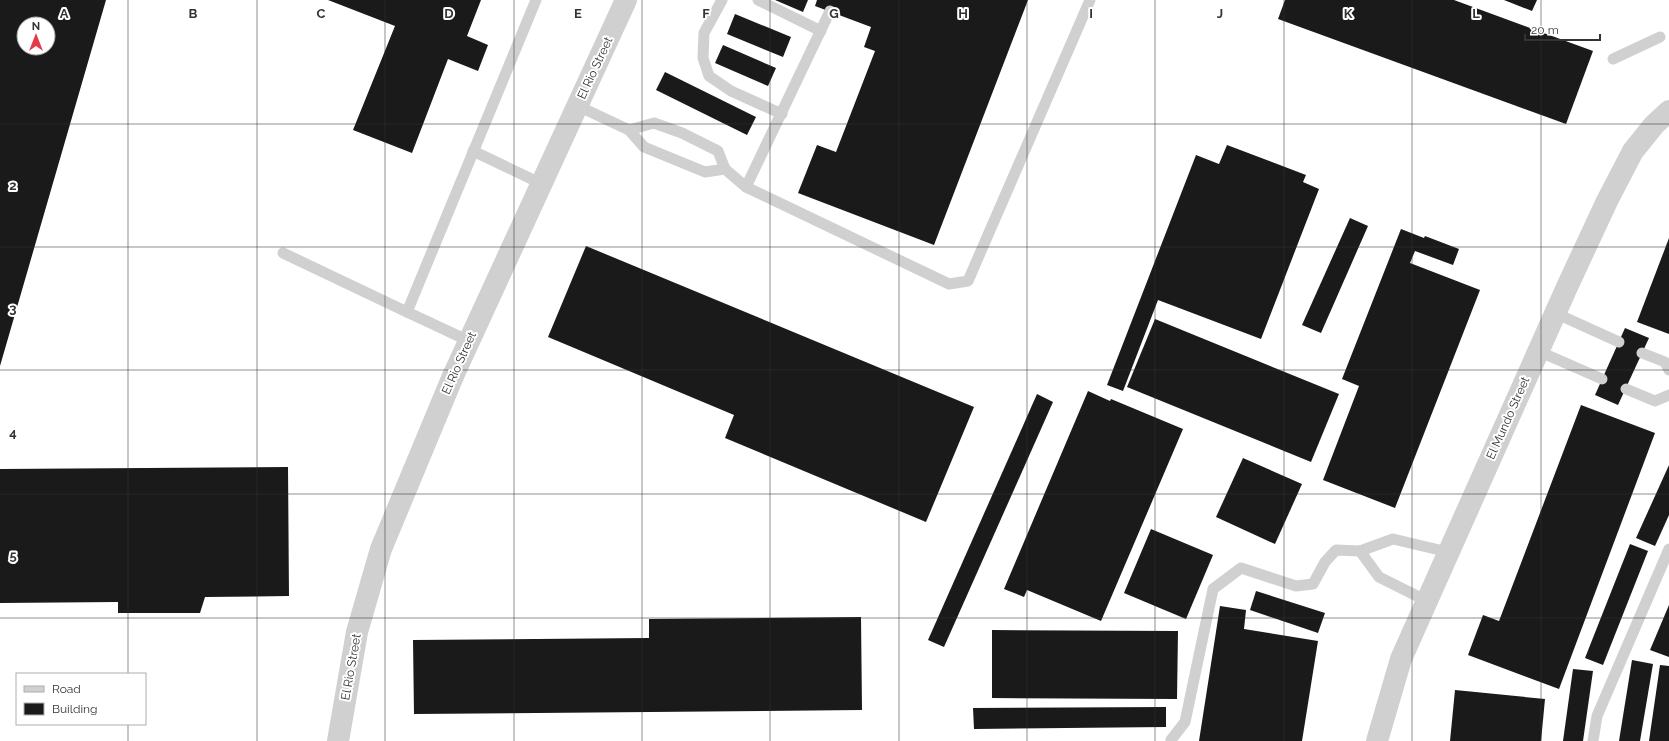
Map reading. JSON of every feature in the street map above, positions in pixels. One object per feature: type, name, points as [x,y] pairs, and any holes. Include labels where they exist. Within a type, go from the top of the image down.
[{"type":"street","name":"El Rio Street","points":[[338,741],[357,632],[381,549],[453,376],[578,106],[625,0]]},
{"type":"street","name":"El Mundo Street","points":[[1378,741],[1401,659],[1555,313],[1607,201],[1633,151],[1654,125],[1669,111]]},
{"type":"lane","points":[[407,312],[536,0]]},
{"type":"lane","points":[[722,0],[704,33],[703,58],[709,76],[731,91],[782,114]]},
{"type":"lane","points":[[758,0],[821,31]]},
{"type":"lane","points":[[629,130],[654,123],[682,133],[718,151],[725,169],[746,187],[949,284],[968,281],[1090,0]]},
{"type":"lane","points":[[746,187],[830,12]]},
{"type":"lane","points":[[1613,59],[1660,37]]},
{"type":"lane","points":[[578,106],[629,130],[644,147],[705,172],[725,169]]},
{"type":"lane","points":[[473,151],[542,184]]},
{"type":"lane","points":[[283,253],[469,341]]},
{"type":"lane","points":[[1555,313],[1619,342]]},
{"type":"lane","points":[[1538,351],[1602,379]]},
{"type":"lane","points":[[1642,353],[1665,362],[1669,370]]},
{"type":"lane","points":[[1626,389],[1655,401],[1669,395]]},
{"type":"lane","points":[[1171,740],[1185,722],[1213,589],[1241,568],[1296,586],[1313,584],[1324,562],[1336,550],[1360,551],[1393,539],[1448,552]]},
{"type":"lane","points":[[1594,741],[1597,716],[1669,549]]},
{"type":"lane","points":[[1360,551],[1379,577],[1427,601]]},
{"type":"building","points":[[0,0],[106,0],[0,366]]},
{"type":"building","points":[[328,0],[481,0],[467,36],[488,45],[478,71],[448,59],[412,153],[353,130],[395,26]]},
{"type":"building","points":[[775,0],[808,0],[803,12]]},
{"type":"building","points":[[817,0],[1028,0],[934,245],[798,193],[817,145],[836,152],[875,51],[864,47],[871,27],[815,6]]},
{"type":"building","points":[[1285,0],[1454,0],[1593,51],[1566,124],[1278,19]]},
{"type":"building","points":[[1504,0],[1537,0],[1532,11]]},
{"type":"building","points":[[735,14],[791,37],[783,57],[727,34]]},
{"type":"building","points":[[723,45],[776,68],[768,86],[715,63]]},
{"type":"building","points":[[665,72],[756,117],[747,135],[656,90]]},
{"type":"building","points":[[1227,145],[1306,175],[1303,182],[1319,189],[1261,339],[1158,300],[1123,391],[1107,385],[1196,155],[1219,164]]},
{"type":"building","points":[[1350,218],[1368,226],[1321,333],[1302,325]]},
{"type":"building","points":[[1401,229],[1424,238],[1425,236],[1459,249],[1453,265],[1415,251],[1410,263],[1480,290],[1395,508],[1323,480],[1359,386],[1342,379]]},
{"type":"building","points":[[1669,238],[1669,334],[1637,322]]},
{"type":"building","points":[[586,246],[974,407],[926,522],[725,438],[734,415],[548,337]]},
{"type":"building","points":[[1155,319],[1339,394],[1311,462],[1127,387]]},
{"type":"building","points":[[1625,328],[1649,338],[1618,405],[1595,395]]},
{"type":"building","points":[[1088,391],[1183,429],[1101,621],[1027,590],[1024,597],[1004,589]]},
{"type":"building","points":[[1037,394],[1053,402],[944,647],[928,640]]},
{"type":"building","points":[[1581,405],[1655,433],[1559,689],[1468,655],[1483,615],[1499,621]]},
{"type":"building","points":[[1243,458],[1302,484],[1275,544],[1216,517]]},
{"type":"building","points":[[1669,465],[1669,515],[1655,546],[1636,538]]},
{"type":"building","points":[[288,467],[289,596],[205,597],[200,613],[118,613],[118,602],[0,603],[0,469]]},
{"type":"building","points":[[1151,529],[1213,555],[1186,619],[1124,593]]},
{"type":"building","points":[[1630,544],[1648,551],[1603,665],[1585,658]]},
{"type":"building","points":[[1256,591],[1325,613],[1318,633],[1250,610]]},
{"type":"building","points":[[1669,605],[1669,657],[1650,650]]},
{"type":"building","points":[[1220,606],[1246,610],[1244,629],[1318,641],[1302,741],[1199,741]]},
{"type":"building","points":[[861,617],[862,710],[414,714],[413,640],[649,638],[649,619]]},
{"type":"building","points":[[992,630],[1178,631],[1177,699],[992,698]]},
{"type":"building","points":[[1632,660],[1653,664],[1640,741],[1619,741]]},
{"type":"building","points":[[1660,665],[1669,666],[1669,741],[1649,741]]},
{"type":"building","points":[[1573,669],[1593,671],[1583,741],[1563,741]]},
{"type":"building","points":[[1455,690],[1545,699],[1541,741],[1450,741]]},
{"type":"building","points":[[1166,707],[1166,727],[974,729],[973,708]]}]
